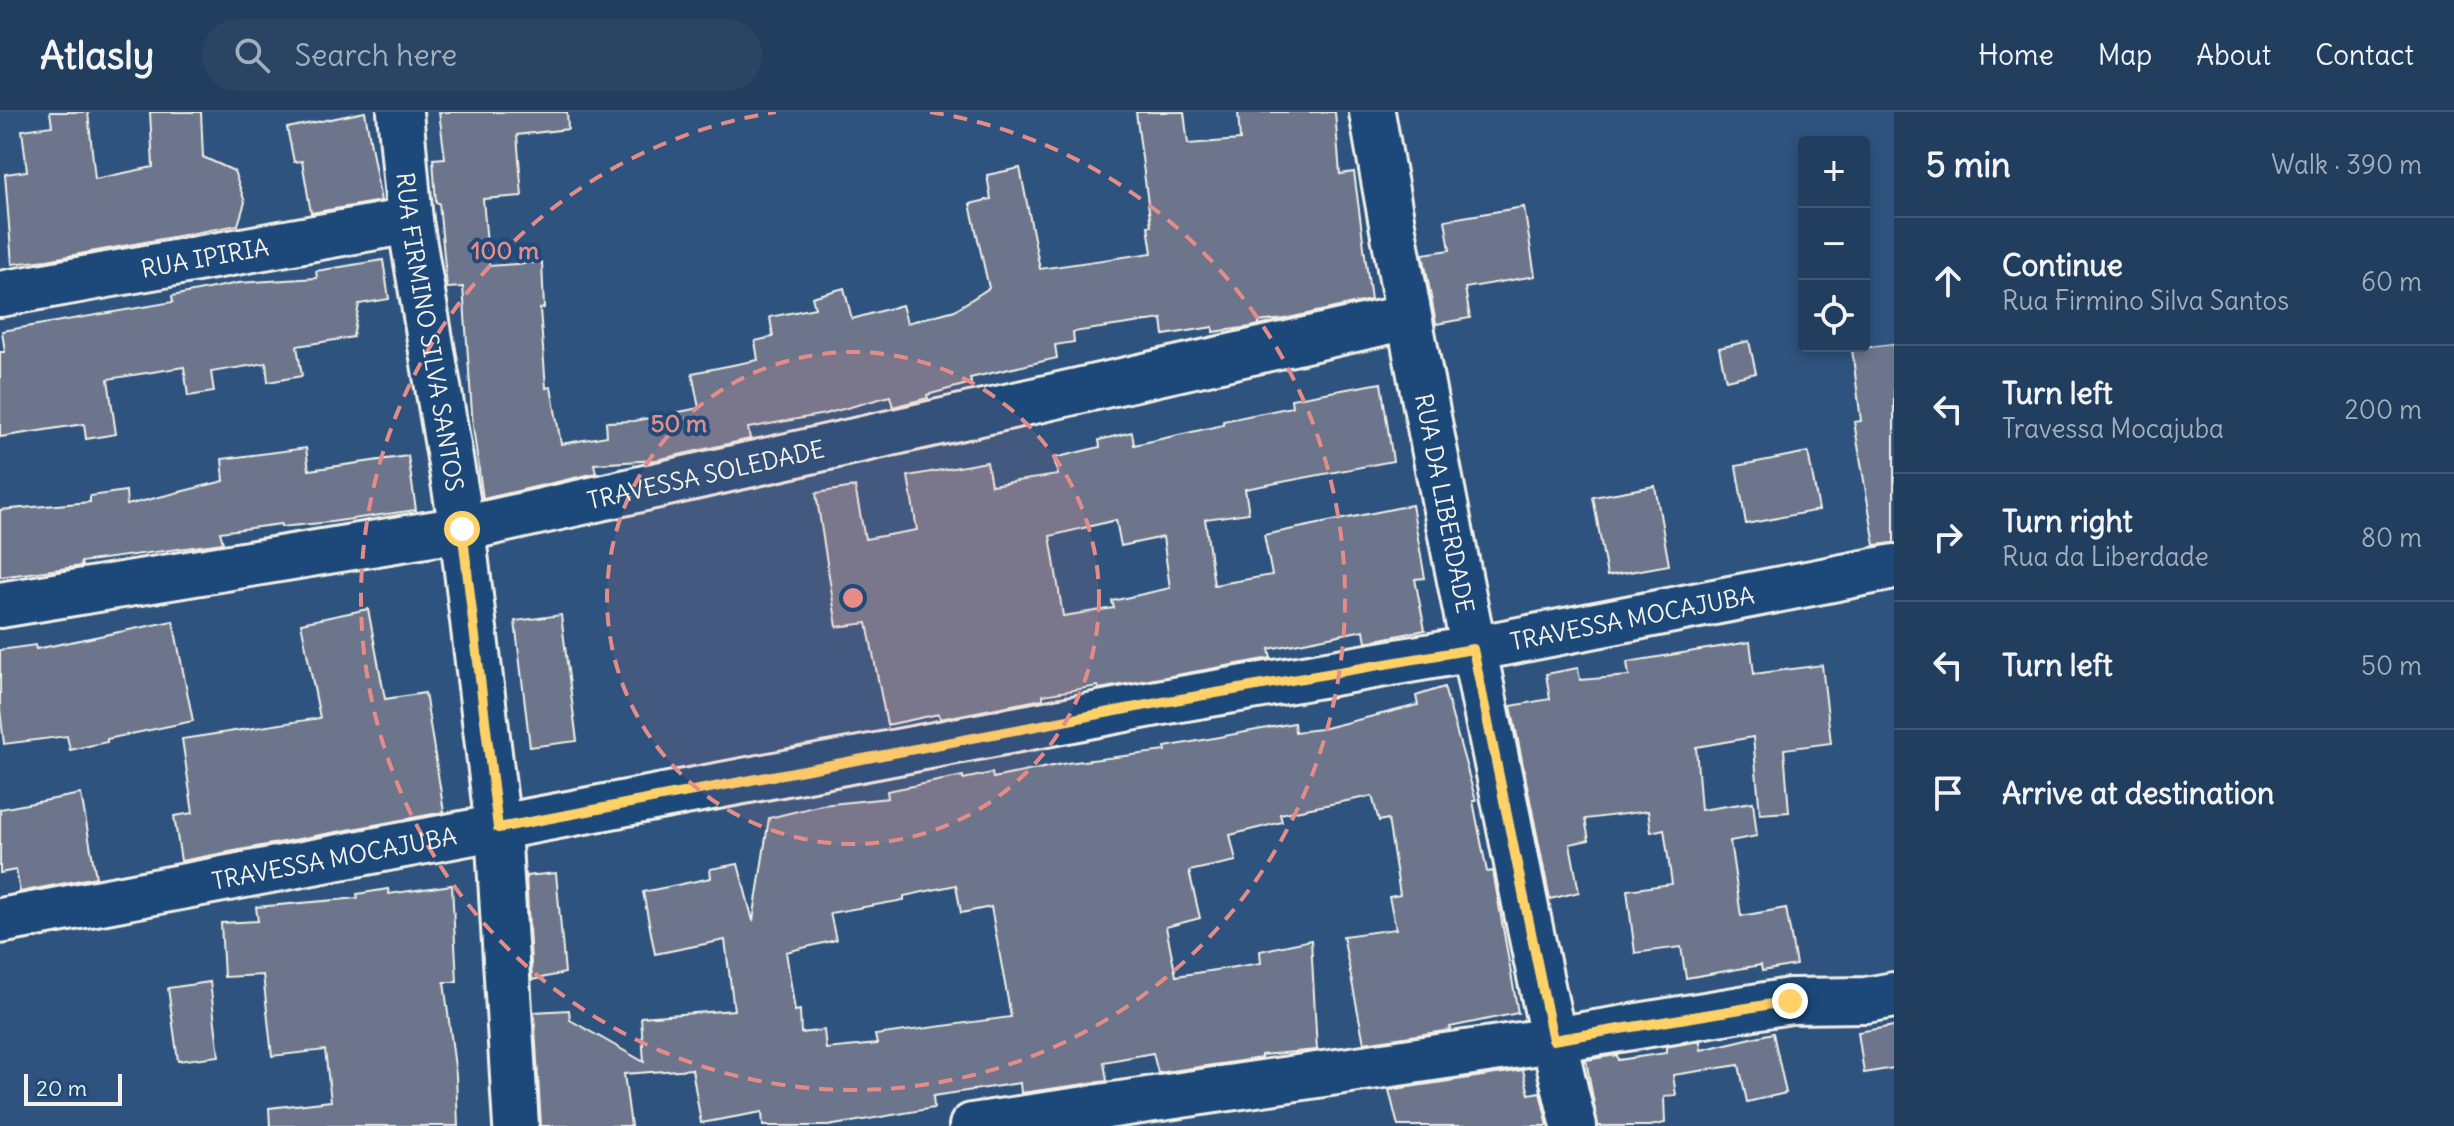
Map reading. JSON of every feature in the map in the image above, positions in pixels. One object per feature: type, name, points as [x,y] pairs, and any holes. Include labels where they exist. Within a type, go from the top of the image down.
[{"type":"street","name":"RUA FIRMINO SILVA SANTOS","points":[[400,112],[410,221],[462,529],[498,828],[516,1126]]},
{"type":"street","name":"RUA DA LIBERDADE","points":[[1372,112],[1408,317],[1473,649],[1553,1040],[1574,1126]]},
{"type":"street","name":"RUA IPIRIA","points":[[0,294],[410,221]]},
{"type":"street","name":"TRAVESSA SOLEDADE","points":[[0,605],[462,529],[1408,317]]},
{"type":"street","name":"TRAVESSA MOCAJUBA","points":[[0,921],[1148,705],[1473,649],[1894,567]]},
{"type":"street","points":[[972,1126],[1553,1040],[1790,1001],[1866,1000],[1894,995]]},
{"type":"building","points":[[50,112],[88,112],[95,179],[153,167],[150,112],[201,112],[203,157],[234,171],[245,202],[238,225],[12,264],[5,174],[27,171],[22,130],[52,126]]},
{"type":"building","points":[[365,112],[381,201],[311,213],[302,161],[294,162],[287,128]]},
{"type":"building","points":[[439,112],[567,112],[568,129],[517,135],[522,196],[483,199],[489,266],[542,262],[544,308],[540,309],[546,388],[551,387],[561,444],[607,436],[606,422],[634,421],[699,408],[692,373],[758,360],[755,341],[773,337],[770,317],[815,308],[812,297],[844,288],[852,319],[902,305],[907,323],[955,310],[989,288],[970,204],[991,199],[987,175],[1020,168],[1040,269],[1152,253],[1136,112],[1184,112],[1188,144],[1240,140],[1238,112],[1335,112],[1340,174],[1354,172],[1371,300],[1259,322],[1259,325],[1251,327],[1213,332],[1213,327],[1164,335],[1162,319],[1073,332],[1074,342],[1055,345],[1057,358],[970,378],[971,383],[927,395],[928,398],[893,407],[890,396],[825,414],[748,428],[750,439],[656,460],[594,464],[596,473],[483,499],[473,427],[463,287],[447,288],[439,203],[436,203],[433,159],[445,158]]},
{"type":"building","points":[[1524,207],[1535,276],[1465,288],[1470,318],[1436,324],[1423,254],[1450,250],[1445,220]]},
{"type":"building","points":[[383,260],[389,299],[359,304],[353,337],[297,346],[302,376],[268,382],[266,363],[211,372],[214,392],[188,396],[184,367],[108,379],[116,434],[86,439],[84,424],[0,437],[0,352],[5,352],[2,331],[173,302],[172,296],[238,283],[317,278],[316,271]]},
{"type":"building","points":[[1749,341],[1756,373],[1726,380],[1719,348]]},
{"type":"building","points":[[1894,344],[1894,543],[1875,545],[1854,422],[1861,421],[1852,352],[1870,352],[1870,347]]},
{"type":"building","points":[[1381,383],[1393,461],[1245,489],[1249,513],[1205,519],[1214,585],[1272,575],[1264,535],[1412,505],[1425,578],[1415,579],[1425,630],[1366,642],[1364,630],[1269,649],[1271,658],[1099,689],[1098,686],[1043,695],[1043,699],[940,719],[939,714],[887,725],[867,623],[837,627],[816,493],[855,487],[865,539],[917,530],[908,476],[987,462],[991,485],[1058,475],[1054,458],[1100,447],[1099,440],[1132,432],[1134,445],[1223,425],[1223,421],[1292,407],[1291,399]],"holes":[[[1116,520],[1121,546],[1163,537],[1170,588],[1112,601],[1114,608],[1063,616],[1050,536]]]},
{"type":"building","points":[[306,448],[309,470],[408,456],[416,510],[331,522],[281,527],[281,524],[220,532],[223,543],[81,562],[82,566],[0,577],[0,510],[90,502],[90,496],[126,491],[127,505],[224,481],[222,459]]},
{"type":"building","points":[[1808,452],[1819,510],[1746,524],[1736,466]]},
{"type":"building","points":[[1655,486],[1669,565],[1607,576],[1593,497]]},
{"type":"building","points":[[368,609],[385,699],[425,693],[444,812],[181,861],[174,816],[193,813],[182,739],[320,718],[301,623]]},
{"type":"building","points":[[561,615],[577,741],[530,747],[515,621]]},
{"type":"building","points":[[173,621],[193,721],[70,750],[67,736],[4,744],[0,709],[0,650],[35,645],[36,649]]},
{"type":"building","points":[[1750,642],[1754,674],[1822,665],[1831,743],[1784,749],[1789,812],[1760,814],[1753,737],[1696,747],[1701,810],[1753,802],[1757,836],[1730,841],[1741,916],[1786,908],[1796,965],[1762,971],[1761,965],[1686,978],[1681,947],[1635,953],[1627,890],[1672,884],[1664,829],[1651,832],[1648,811],[1585,819],[1589,840],[1570,844],[1579,892],[1550,899],[1511,706],[1550,699],[1546,674],[1578,668],[1580,680],[1629,676],[1627,662]]},
{"type":"building","points":[[1444,687],[1476,801],[1473,801],[1487,872],[1493,871],[1518,1013],[1450,1027],[1451,1030],[1364,1043],[1343,936],[1396,929],[1389,897],[1400,895],[1388,819],[1379,821],[1372,796],[1280,814],[1282,822],[1230,835],[1236,861],[1189,871],[1200,918],[1166,927],[1176,976],[1261,963],[1260,951],[1311,940],[1317,1050],[1261,1055],[1261,1058],[1158,1073],[1153,1053],[1104,1062],[1107,1081],[1021,1093],[1020,1083],[933,1096],[934,1108],[828,1126],[763,1126],[762,1112],[701,1123],[692,1069],[624,1074],[631,1126],[541,1126],[534,1012],[569,1010],[570,1020],[644,1062],[641,1017],[734,1010],[725,940],[655,954],[643,892],[711,878],[710,869],[738,864],[753,921],[769,818],[822,805],[888,798],[887,791],[963,776],[963,779],[992,773],[993,778],[1067,763],[1166,751],[1165,747],[1294,723],[1295,732],[1321,729],[1418,705],[1416,696]],"holes":[[[956,885],[961,913],[991,907],[1011,1017],[875,1035],[877,1044],[826,1049],[824,1030],[801,1033],[800,1010],[795,1011],[786,952],[836,940],[830,913],[904,900],[904,896]]]},
{"type":"building","points":[[81,794],[96,877],[20,892],[16,870],[0,873],[0,809]]},
{"type":"building","points":[[556,873],[565,973],[532,980],[526,876]]},
{"type":"building","points":[[452,885],[457,982],[444,982],[456,1075],[458,1126],[270,1126],[269,1108],[331,1101],[325,1050],[272,1056],[263,975],[224,977],[221,923],[258,921],[256,907],[358,898],[357,894],[388,889],[389,894]]},
{"type":"building","points":[[210,982],[219,1056],[178,1061],[168,988]]},
{"type":"building","points":[[1894,1026],[1894,1068],[1864,1073],[1858,1032]]},
{"type":"building","points":[[1773,1033],[1786,1093],[1747,1102],[1739,1065],[1673,1075],[1676,1095],[1664,1097],[1665,1123],[1598,1126],[1586,1060],[1617,1055],[1618,1060],[1666,1053],[1666,1047],[1700,1041],[1701,1050]]},
{"type":"building","points":[[1523,1070],[1529,1094],[1540,1092],[1548,1126],[1398,1126],[1389,1090]]},
{"type":"route","points":[[462,529],[498,828],[1163,702],[1473,649],[1553,1040],[1790,1001]]}]
